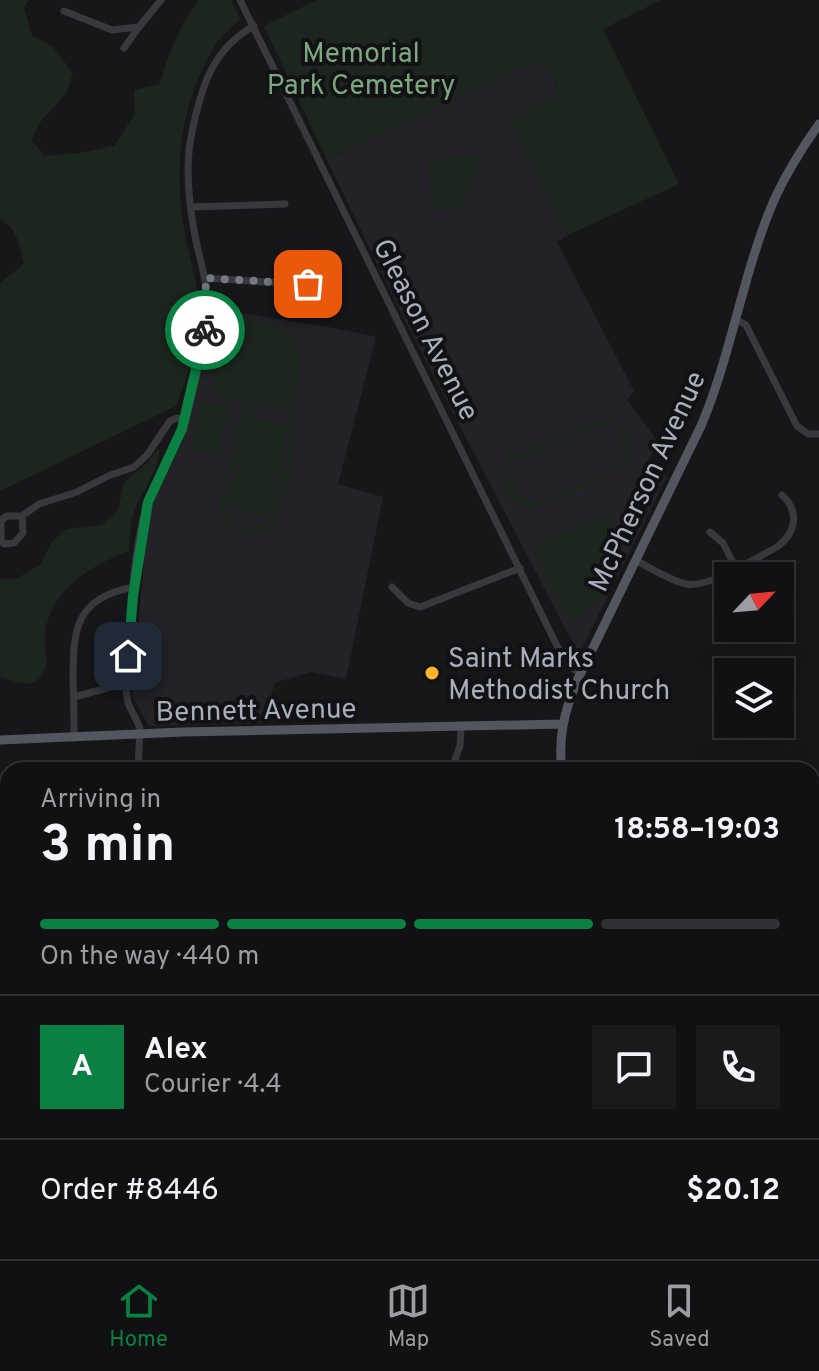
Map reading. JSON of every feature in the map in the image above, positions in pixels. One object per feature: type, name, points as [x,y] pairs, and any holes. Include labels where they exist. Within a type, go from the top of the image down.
[{"type":"main road","name":"McPherson Avenue","points":[[562,762],[562,724],[580,673],[712,401],[774,200],[819,124]]},
{"type":"main road","name":"Bennett Avenue","points":[[0,740],[562,724]]},
{"type":"street","points":[[124,48],[161,0]]},
{"type":"street","name":"Gleason Avenue","points":[[240,0],[566,664],[580,673]]},
{"type":"street","points":[[64,11],[112,30],[139,27]]},
{"type":"street","points":[[139,762],[141,734],[138,720],[127,699],[126,683],[134,587],[148,502],[184,420],[205,328],[207,305],[191,207],[189,145],[206,82],[224,48],[254,26]]},
{"type":"street","points":[[191,207],[285,204]]},
{"type":"street","points":[[205,278],[297,284],[324,280]]},
{"type":"street","points":[[737,320],[746,325],[797,426],[808,434],[819,434]]},
{"type":"street","points":[[22,516],[21,537],[14,543],[4,544],[1,540],[2,518],[22,516],[39,504],[77,492],[134,467],[147,455],[170,421],[177,418],[184,420]]},
{"type":"street","points":[[748,562],[777,547],[788,537],[795,519],[792,508],[782,495]]},
{"type":"street","points":[[710,532],[723,543],[733,562]]},
{"type":"street","points":[[635,560],[690,585],[714,579]]},
{"type":"street","points":[[392,587],[408,603],[420,607],[520,568]]},
{"type":"street","points":[[74,738],[73,640],[78,624],[98,600],[117,590],[134,587]]},
{"type":"street","points":[[74,697],[126,683]]},
{"type":"street","points":[[454,762],[460,746],[461,727]]},
{"type":"shaded area","points":[[533,62],[551,70],[556,90],[549,101],[509,120],[568,235],[557,242],[634,391],[627,400],[659,443],[645,464],[667,476],[579,655],[401,313],[327,160]]},
{"type":"shaded area","points":[[215,309],[376,337],[338,484],[383,497],[346,679],[311,672],[274,683],[266,723],[149,726],[132,696],[148,518],[183,441],[210,342]]},
{"type":"green space","points":[[0,0],[29,0],[24,8],[32,35],[53,47],[73,73],[67,92],[41,121],[31,140],[45,156],[114,146],[135,114],[134,90],[160,84],[175,40],[199,0],[231,0],[240,19],[217,42],[203,68],[182,137],[181,210],[200,318],[191,363],[176,406],[0,491],[0,283],[24,264],[14,232],[0,219]]},
{"type":"green space","name":"Memorial Park Cemetery","points":[[317,0],[661,0],[603,29],[679,184],[568,235],[509,120],[549,101],[556,90],[550,71],[534,62],[327,160],[264,26]]},
{"type":"green space","points":[[481,153],[470,188],[460,203],[452,208],[432,210],[428,164],[432,160]]},
{"type":"green space","points":[[234,315],[287,331],[300,350],[291,404],[268,398],[243,401],[248,406],[263,400],[278,402],[288,410],[294,421],[291,469],[279,512],[265,529],[247,533],[238,531],[223,518],[219,507],[242,401],[214,397],[209,386]],"holes":[[[267,405],[285,413],[292,431],[269,519],[255,528],[238,526],[227,516],[224,500],[246,416],[226,507],[268,516],[289,425],[247,415]]]},
{"type":"green space","points":[[201,400],[229,406],[219,454],[191,448]]},
{"type":"green space","points":[[604,419],[619,423],[629,444],[632,462],[630,467],[534,508],[518,502],[506,488],[504,472],[512,456]],"holes":[[[609,423],[615,425],[626,449],[626,465],[539,502],[526,500],[514,489],[508,472],[512,464]]]},
{"type":"green space","points":[[159,448],[157,465],[132,519],[129,551],[85,573],[61,595],[47,624],[46,664],[36,681],[26,684],[0,677],[0,579],[18,578],[41,564],[51,543],[66,529],[102,525],[118,510],[124,482],[146,464]]},
{"type":"green space","points":[[607,514],[617,547],[614,578],[597,603],[567,621],[534,554],[538,544]]},
{"type":"way so far","points":[[205,330],[205,278],[308,284]]},
{"type":"place","name":"Saint Marks Methodist Church","points":[[432,673]]},
{"type":"route","points":[[128,656],[142,525],[156,482],[182,429],[205,330]]}]
